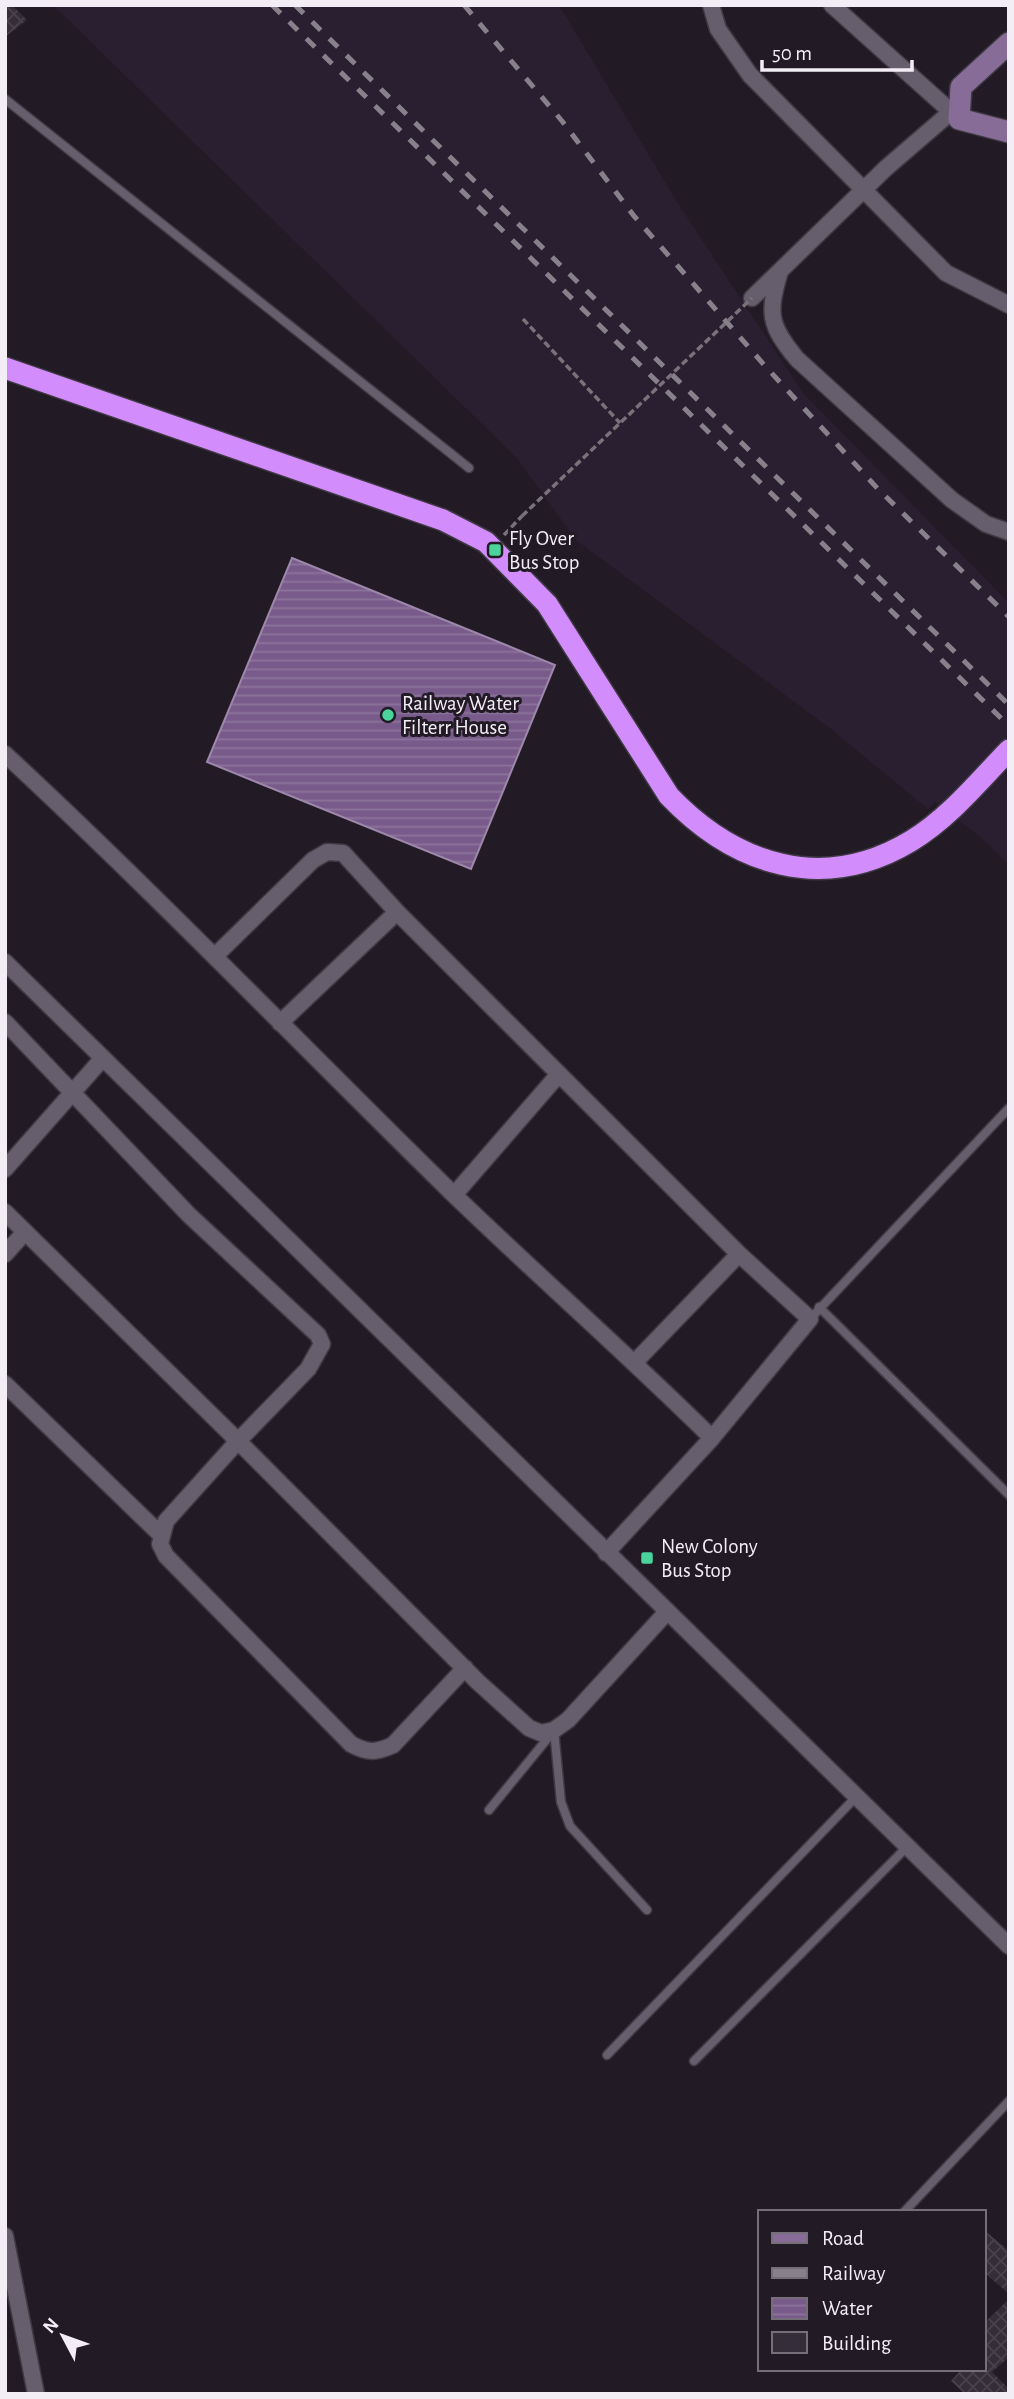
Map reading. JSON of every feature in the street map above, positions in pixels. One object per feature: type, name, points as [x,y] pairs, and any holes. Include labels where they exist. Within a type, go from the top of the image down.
[{"type":"highway","points":[[5,368],[443,520],[486,542],[547,604],[669,796],[694,821],[725,844],[760,859],[788,866],[815,867],[844,865],[877,857],[910,842],[945,816],[1009,750]]},
{"type":"street","points":[[711,5],[718,29],[750,75],[946,273],[1009,305]]},
{"type":"street","points":[[832,5],[955,115],[1009,132]]},
{"type":"street","points":[[752,298],[864,190],[955,115],[961,87],[1009,43]]},
{"type":"street","points":[[780,271],[771,304],[771,319],[781,340],[797,359],[951,500],[985,524],[1009,532]]},
{"type":"street","points":[[5,754],[216,955],[279,1023],[454,1195],[635,1362],[712,1438]]},
{"type":"street","points":[[216,955],[313,860],[327,852],[343,853],[397,912],[739,1254],[814,1313],[712,1438],[606,1553]]},
{"type":"street","points":[[279,1023],[397,912]]},
{"type":"street","points":[[5,962],[666,1613],[1009,1946]]},
{"type":"street","points":[[5,1022],[189,1215],[317,1335],[323,1344],[308,1369],[166,1521],[160,1534],[160,1544],[166,1556],[351,1744],[366,1752],[381,1751],[393,1745],[465,1668]]},
{"type":"street","points":[[5,1169],[75,1093],[103,1058]]},
{"type":"street","points":[[454,1195],[559,1074]]},
{"type":"street","points":[[5,1212],[465,1668],[529,1728],[541,1733],[554,1730],[568,1720],[666,1613]]},
{"type":"street","points":[[5,1254],[25,1232]]},
{"type":"street","points":[[635,1362],[739,1254]]},
{"type":"street","points":[[5,1384],[160,1534]]},
{"type":"street","points":[[5,2236],[36,2394]]},
{"type":"lane","points":[[5,99],[469,468]]},
{"type":"lane","points":[[1009,1108],[814,1313],[1009,1495]]},
{"type":"lane","points":[[489,1810],[554,1730]]},
{"type":"lane","points":[[554,1730],[561,1802],[570,1826],[648,1910]]},
{"type":"lane","points":[[607,2055],[855,1798]]},
{"type":"lane","points":[[694,2061],[906,1847]]},
{"type":"lane","points":[[906,2210],[1009,2101]]},
{"type":"path","points":[[522,516],[752,298]]},
{"type":"path","points":[[523,319],[621,423]]},
{"type":"shaded area","points":[[53,5],[559,5],[677,202],[803,393],[1009,603],[1009,865],[982,838],[935,802],[928,809],[831,729],[576,540],[516,457]]},
{"type":"water","points":[[292,558],[555,665],[471,869],[207,762]]},
{"type":"building","points":[[5,5],[12,5],[27,20],[5,37]]},
{"type":"building","points":[[986,2232],[1009,2251],[1009,2294],[986,2274]]},
{"type":"building","points":[[1009,2299],[1009,2357],[992,2372],[1009,2389],[1009,2394],[965,2394],[951,2381],[960,2371],[986,2371],[986,2321]]},
{"type":"railway","points":[[272,5],[1009,726]]},
{"type":"railway","points":[[295,5],[1009,705]]},
{"type":"railway","points":[[464,5],[562,121],[634,216],[766,367],[878,489],[1009,617]]},
{"type":"place","name":"Fly Over Bus Stop","points":[[495,550]]},
{"type":"place","name":"Railway Water Filterr House","points":[[388,715]]},
{"type":"place","name":"New Colony Bus Stop","points":[[647,1558]]}]
